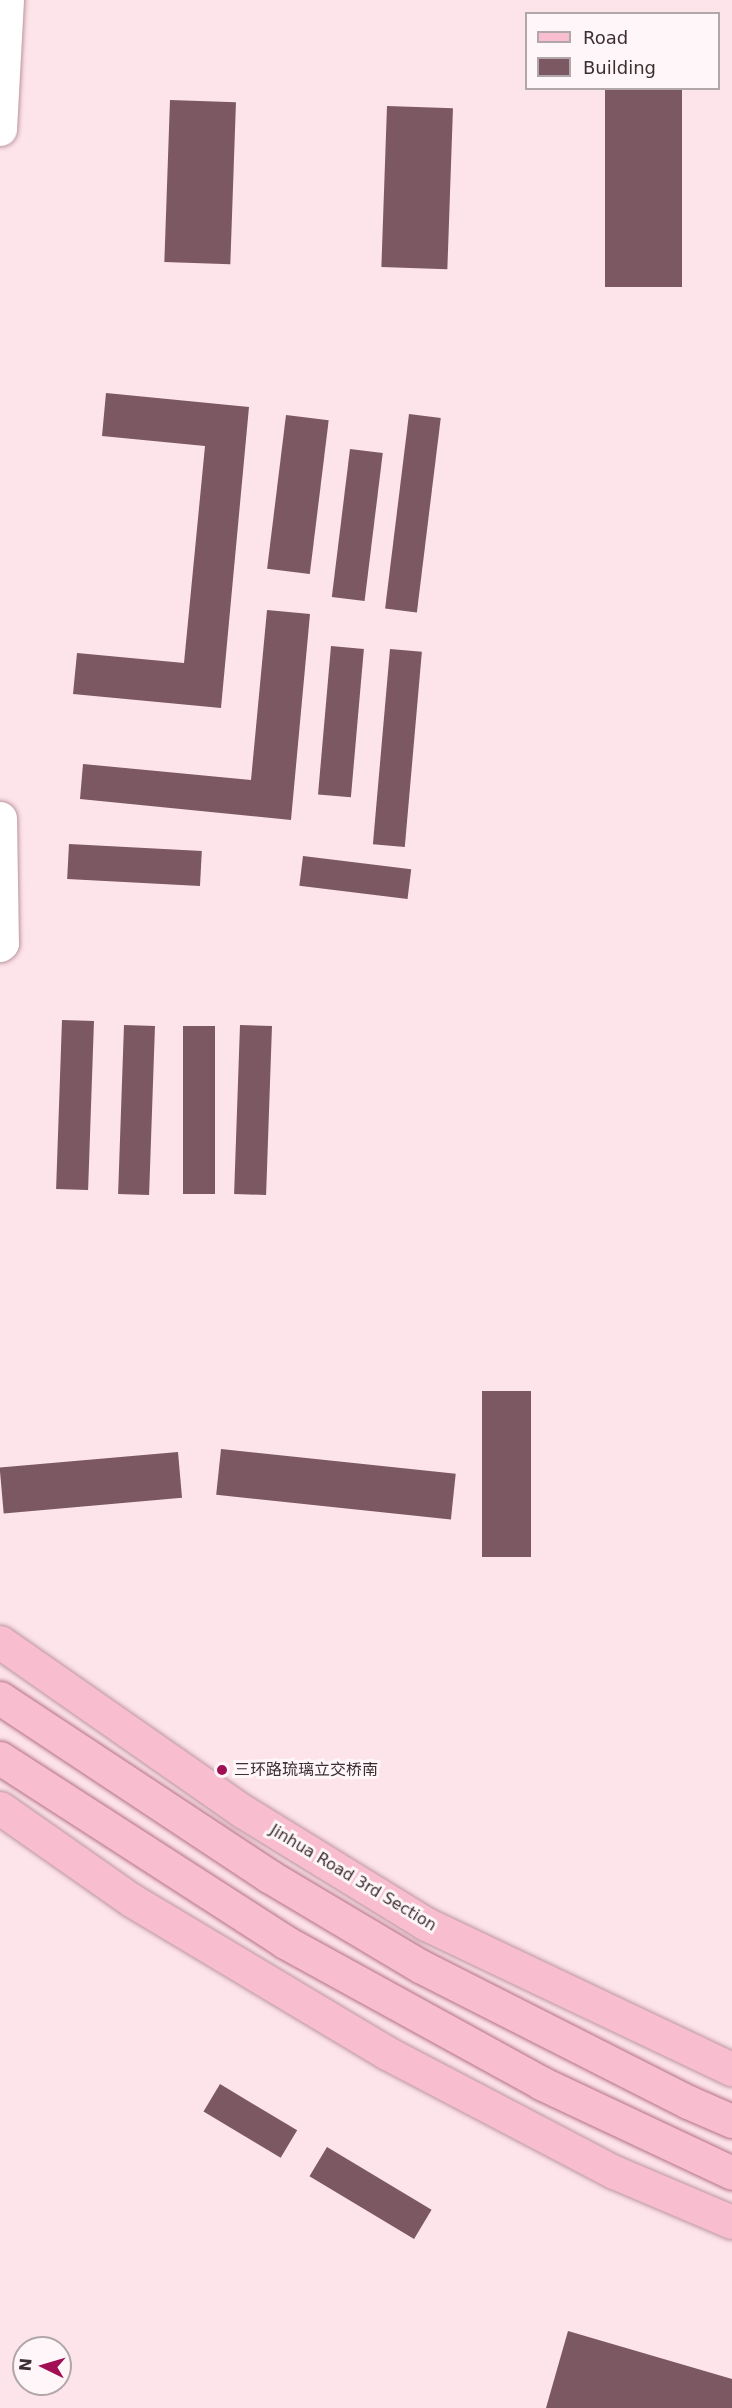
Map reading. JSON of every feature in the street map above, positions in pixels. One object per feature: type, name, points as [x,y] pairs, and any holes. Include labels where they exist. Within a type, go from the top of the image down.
[{"type":"main road","name":"Jinhua Road 3rd Section","points":[[0,1642],[244,1812],[426,1924],[732,2069]]},
{"type":"main road","points":[[0,1698],[269,1876],[420,1966],[688,2102],[732,2121]]},
{"type":"main road","points":[[0,1758],[285,1942],[541,2083],[732,2173]]},
{"type":"main road","points":[[0,1808],[132,1901],[387,2053],[614,2172],[732,2222]]},
{"type":"lane","points":[[0,129],[7,0]]},
{"type":"lane","points":[[0,818],[2,943],[0,945]]},
{"type":"building","points":[[605,90],[682,90],[682,287],[605,287]]},
{"type":"building","points":[[170,100],[236,102],[230,264],[164,262]]},
{"type":"building","points":[[387,106],[453,108],[447,269],[381,267]]},
{"type":"building","points":[[106,393],[249,407],[221,708],[73,694],[77,653],[184,663],[205,446],[102,436]]},
{"type":"building","points":[[409,414],[441,418],[417,612],[385,609]]},
{"type":"building","points":[[286,415],[329,420],[310,574],[267,569]]},
{"type":"building","points":[[350,449],[383,453],[365,601],[332,597]]},
{"type":"building","points":[[267,610],[310,614],[291,820],[80,799],[83,764],[251,780]]},
{"type":"building","points":[[331,646],[364,649],[351,797],[318,794]]},
{"type":"building","points":[[390,649],[422,652],[405,847],[373,844]]},
{"type":"building","points":[[69,844],[202,851],[200,886],[67,879]]},
{"type":"building","points":[[303,856],[411,869],[408,899],[299,886]]},
{"type":"building","points":[[62,1020],[94,1021],[88,1190],[56,1189]]},
{"type":"building","points":[[124,1025],[155,1026],[149,1195],[118,1194]]},
{"type":"building","points":[[240,1025],[272,1026],[266,1195],[234,1194]]},
{"type":"building","points":[[183,1026],[215,1026],[215,1194],[183,1194]]},
{"type":"building","points":[[482,1391],[531,1391],[531,1557],[482,1557]]},
{"type":"building","points":[[221,1449],[456,1474],[451,1519],[216,1495]]},
{"type":"building","points":[[178,1452],[182,1498],[4,1513],[0,1468]]},
{"type":"building","points":[[220,2084],[297,2130],[281,2158],[204,2111]]},
{"type":"building","points":[[327,2147],[432,2210],[414,2239],[309,2176]]},
{"type":"building","points":[[568,2331],[732,2379],[732,2408],[546,2408]]},
{"type":"place","name":"三环路琉璃立交桥南","points":[[222,1770]]}]
